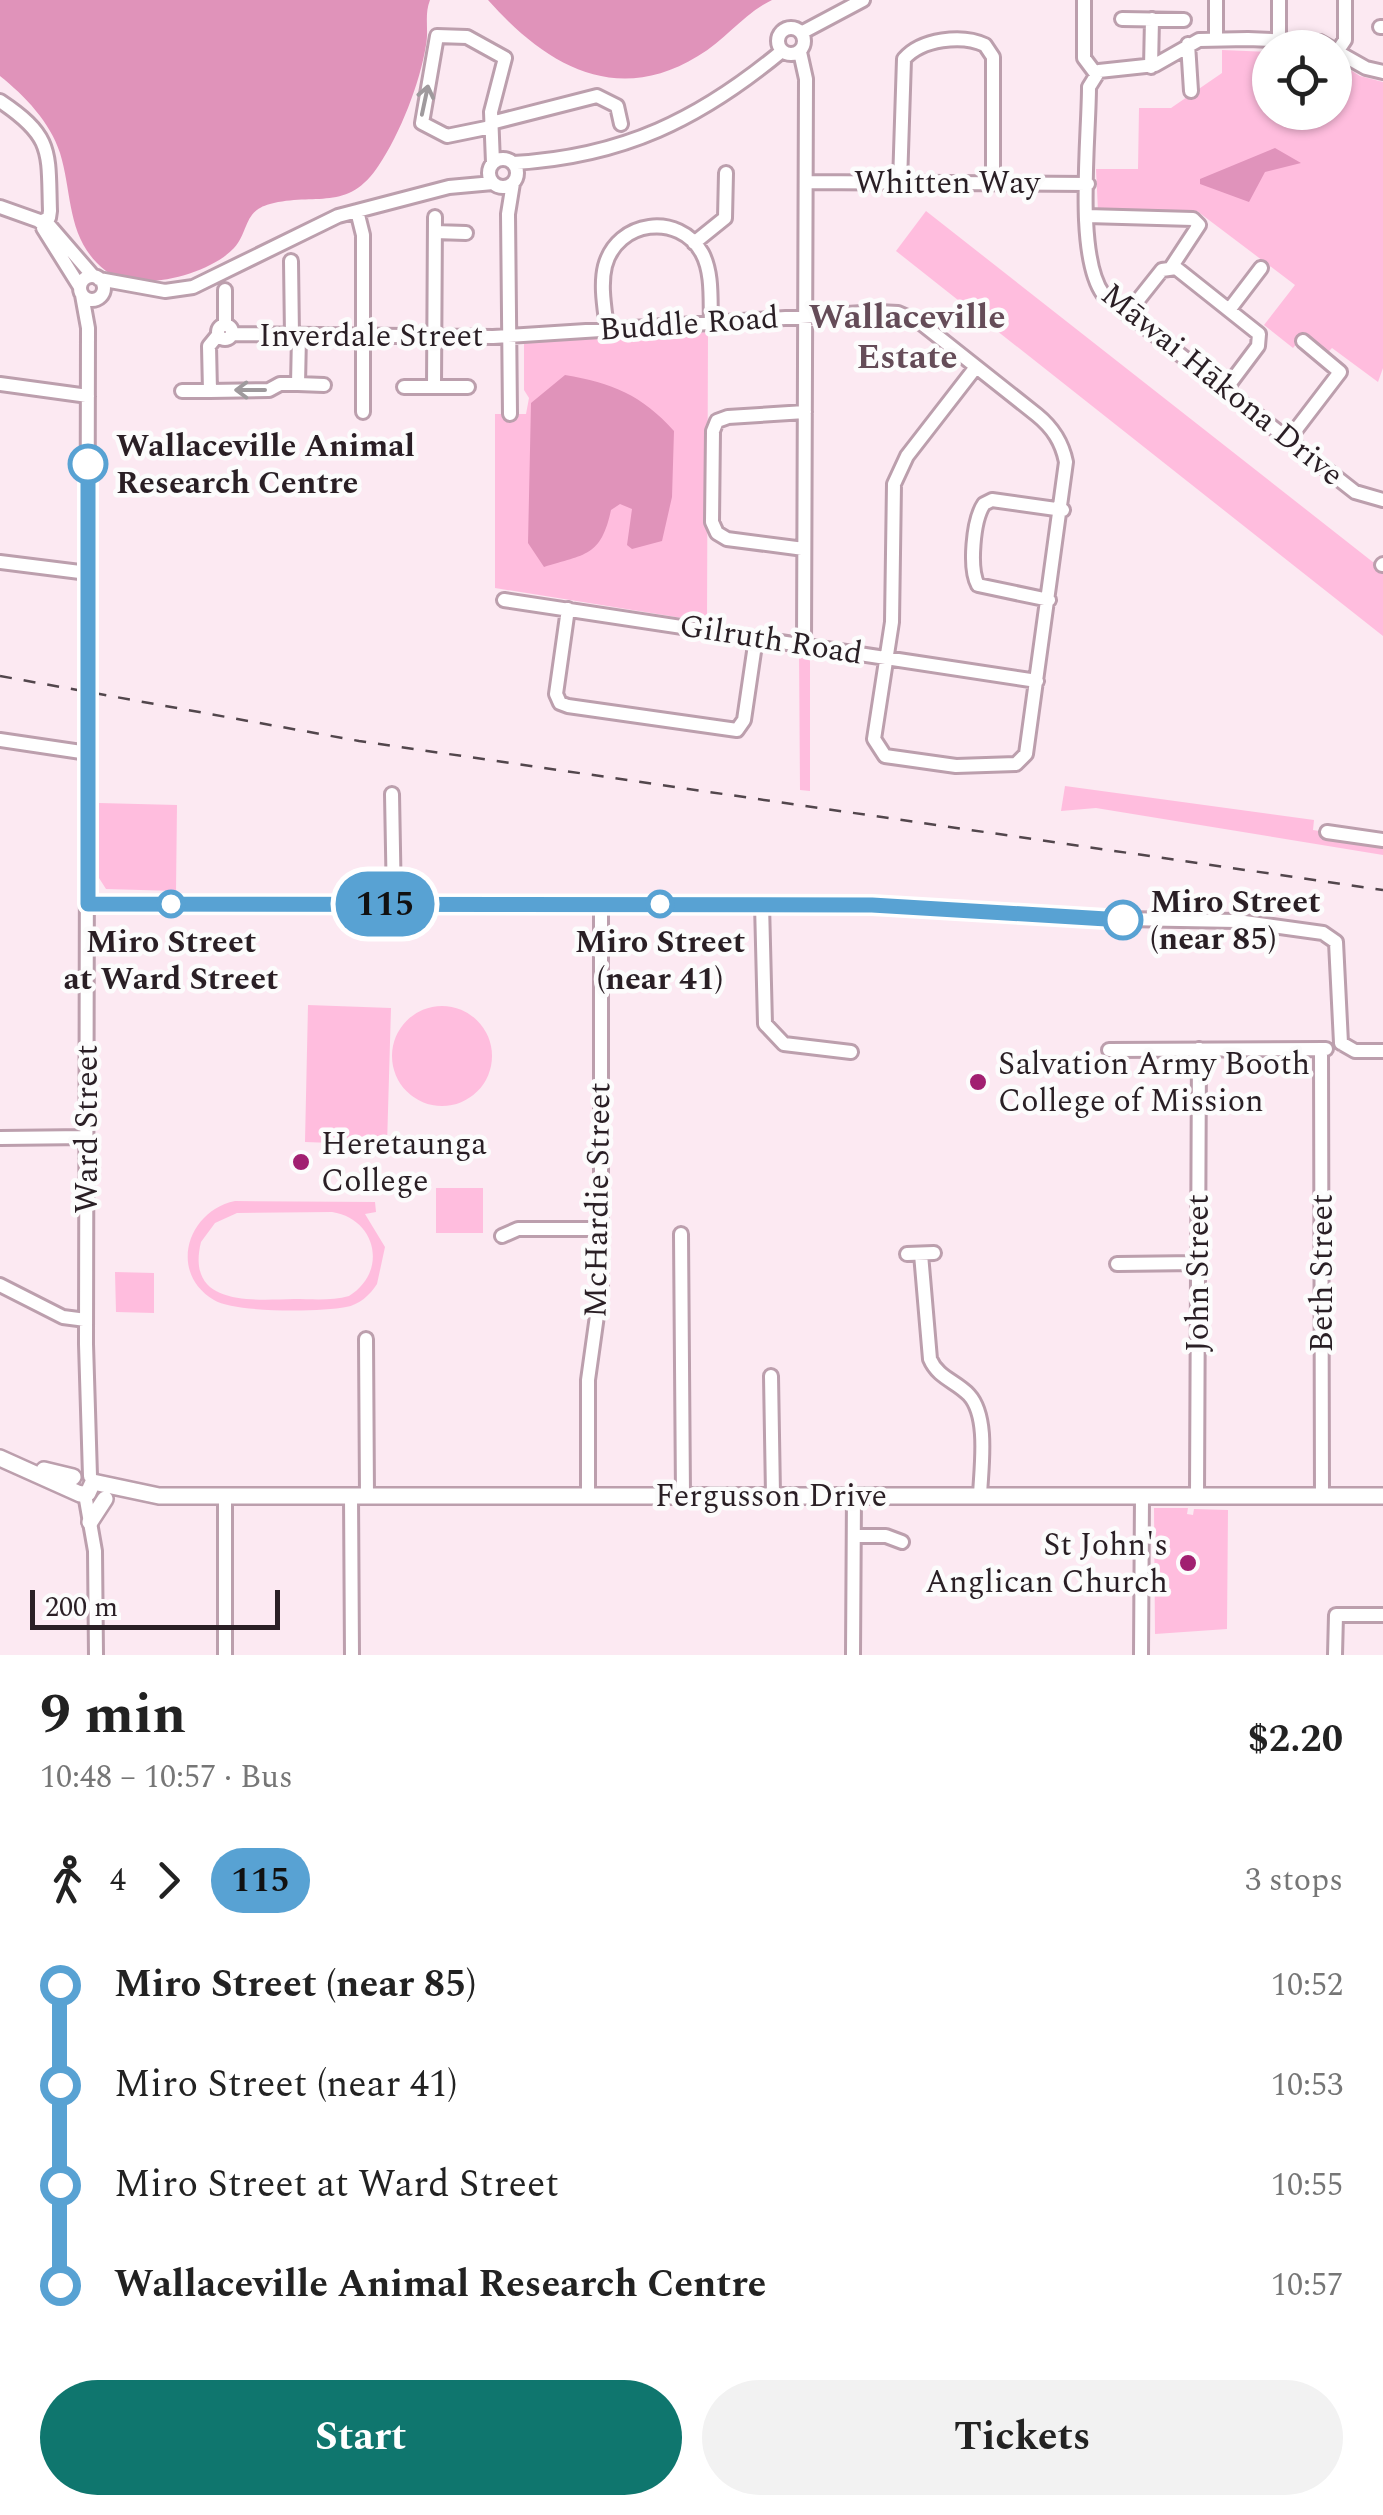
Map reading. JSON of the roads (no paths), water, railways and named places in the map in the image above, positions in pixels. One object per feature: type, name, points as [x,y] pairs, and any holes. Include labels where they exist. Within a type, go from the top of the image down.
[{"type":"main road","name":"Fergusson Drive","points":[[0,1448],[82,1484],[106,1499],[1383,1496]]},
{"type":"main road","name":"Fergusson Drive","points":[[0,1458],[82,1484],[160,1496]]},
{"type":"main road","points":[[90,1522],[106,1499]]},
{"type":"street","points":[[802,33],[863,0]]},
{"type":"street","points":[[1084,0],[1084,58],[1096,74],[1150,67],[1188,44],[1252,42]]},
{"type":"street","points":[[1216,0],[1216,40]]},
{"type":"street","points":[[1279,0],[1279,30]]},
{"type":"street","points":[[1344,30],[1345,0]]},
{"type":"street","points":[[1122,19],[1184,20]]},
{"type":"street","points":[[1150,67],[1152,20]]},
{"type":"street","points":[[782,51],[778,39],[783,32],[794,28],[802,33],[800,52],[806,78],[804,645]]},
{"type":"street","points":[[508,214],[491,166],[492,129],[504,58],[467,37],[442,33],[434,43],[422,123],[447,136],[492,129],[597,96],[617,106],[622,124]]},
{"type":"street","points":[[900,183],[904,59],[923,44],[973,40],[986,44],[993,60],[992,183]]},
{"type":"street","points":[[1188,44],[1191,91]]},
{"type":"street","points":[[448,187],[515,181],[562,157],[683,122],[716,103],[782,51],[800,52]]},
{"type":"street","points":[[1352,58],[1366,68],[1383,72]]},
{"type":"street","name":"Māwai Hākona Drive","points":[[1096,74],[1089,87],[1089,272],[1102,294],[1355,492],[1383,500]]},
{"type":"street","points":[[0,101],[42,137],[50,161],[48,192],[39,210],[40,222],[90,294]]},
{"type":"street","points":[[492,129],[511,161],[515,181],[508,214],[510,414]]},
{"type":"street","points":[[90,294],[138,288],[180,290],[210,282],[314,226],[358,210],[448,187],[491,166],[562,157]]},
{"type":"street","points":[[694,242],[725,218],[726,172]]},
{"type":"street","name":"Whitten Way","points":[[806,182],[1088,184]]},
{"type":"street","points":[[0,207],[48,224],[96,278],[138,288]]},
{"type":"street","points":[[358,210],[363,236],[364,412]]},
{"type":"street","points":[[1088,216],[1193,219],[1199,225],[1172,266],[1162,270],[1128,314]]},
{"type":"street","points":[[434,387],[435,224],[466,232]]},
{"type":"street","points":[[606,329],[604,269],[620,241],[636,230],[658,226],[679,231],[694,242],[707,264],[712,323]]},
{"type":"street","points":[[292,261],[298,384]]},
{"type":"street","points":[[1172,266],[1256,330],[1260,342],[1224,390]]},
{"type":"street","points":[[1228,310],[1260,268]]},
{"type":"street","points":[[90,294],[96,278]]},
{"type":"street","points":[[90,294],[96,278]]},
{"type":"street","points":[[210,390],[209,346],[225,331],[224,290]]},
{"type":"street","name":"Ward Street","points":[[90,294],[87,1450],[82,1484],[95,1551],[96,1655]]},
{"type":"street","name":"Buddle Road","points":[[509,335],[806,317],[906,315],[1046,422],[1058,438],[1067,472],[1026,754],[1019,763],[960,766],[889,757],[874,742],[886,658]]},
{"type":"street","name":"Inverdale Street","points":[[225,331],[295,336],[509,335]]},
{"type":"street","points":[[1288,440],[1340,372],[1303,340]]},
{"type":"street","points":[[886,658],[892,622],[896,476],[976,367]]},
{"type":"street","points":[[0,384],[88,396]]},
{"type":"street","points":[[182,391],[269,390],[280,384],[324,384]]},
{"type":"street","points":[[404,386],[468,387]]},
{"type":"street","points":[[804,550],[727,539],[717,533],[712,522],[712,432],[717,422],[728,416],[805,412]]},
{"type":"street","points":[[1049,600],[978,585],[974,578],[978,516],[984,504],[992,500],[1063,510]]},
{"type":"street","points":[[0,562],[88,573]]},
{"type":"street","name":"Gilruth Road","points":[[511,598],[1038,681]]},
{"type":"street","points":[[568,609],[556,694],[568,706],[737,730],[744,720],[756,638]]},
{"type":"street","points":[[0,740],[88,753]]},
{"type":"street","points":[[392,794],[394,904]]},
{"type":"street","points":[[1327,832],[1383,840]]},
{"type":"street","points":[[88,904],[872,905],[1094,920],[1237,920],[1330,934],[1338,952],[1341,1044]]},
{"type":"street","name":"McHardie Street","points":[[588,1495],[588,1380],[601,1286],[601,904]]},
{"type":"street","points":[[762,904],[764,1024],[784,1044],[851,1052]]},
{"type":"street","points":[[1109,1050],[1322,1050],[1341,1044],[1355,1051],[1383,1051]]},
{"type":"street","name":"John Street","points":[[1197,1496],[1199,1050]]},
{"type":"street","name":"Beth Street","points":[[1322,1050],[1322,1496]]},
{"type":"street","points":[[0,1138],[87,1137]]},
{"type":"street","points":[[502,1236],[518,1228],[601,1229]]},
{"type":"street","points":[[681,1234],[683,1495]]},
{"type":"street","points":[[921,1254],[934,1369],[965,1391],[978,1408],[980,1496]]},
{"type":"street","points":[[1117,1264],[1197,1263]]},
{"type":"street","points":[[0,1285],[62,1317],[86,1320]]},
{"type":"street","points":[[352,1655],[366,1338]]},
{"type":"street","points":[[771,1376],[772,1495]]},
{"type":"street","points":[[224,1655],[225,1496]]},
{"type":"street","points":[[852,1655],[854,1496]]},
{"type":"street","points":[[1141,1655],[1142,1496]]},
{"type":"street","points":[[855,1536],[886,1536],[902,1542]]},
{"type":"street","points":[[1334,1655],[1336,1615],[1383,1615]]},
{"type":"railway","points":[[0,676],[359,741],[1383,890]]},
{"type":"place","name":"Wallaceville Animal Research Centre","points":[[88,464]]},
{"type":"place","name":"Miro Street at Ward Street","points":[[171,904]]},
{"type":"place","name":"Miro Street (near 41)","points":[[660,904]]},
{"type":"place","name":"Miro Street (near 85)","points":[[1123,920]]},
{"type":"place","name":"Salvation Army Booth College of Mission","points":[[978,1082]]},
{"type":"place","name":"Heretaunga College","points":[[301,1162]]},
{"type":"place","name":"St John's Anglican Church","points":[[1188,1563]]},
{"type":"district","name":"Wallaceville Estate","points":[[907,337]]}]
